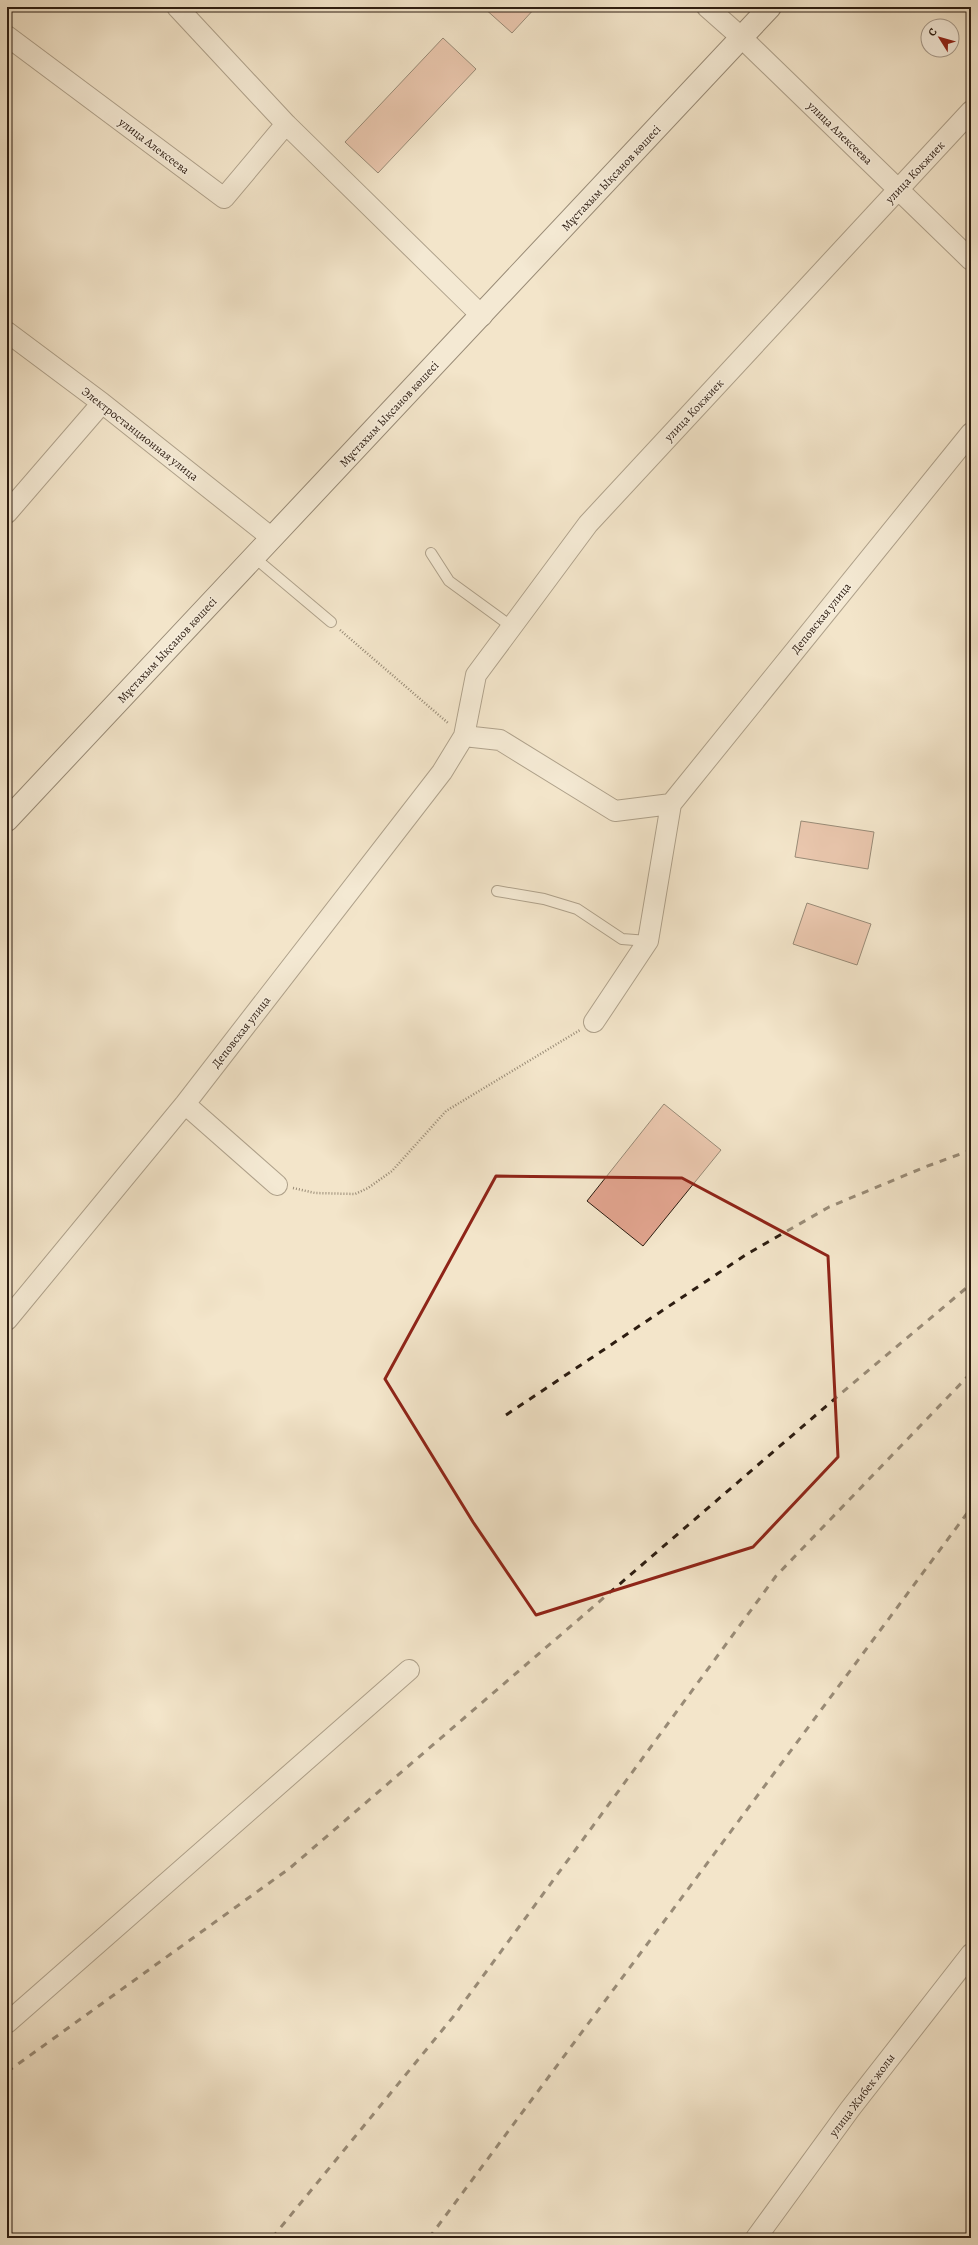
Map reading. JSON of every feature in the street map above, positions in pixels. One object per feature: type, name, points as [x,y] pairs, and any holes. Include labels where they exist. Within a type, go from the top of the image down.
[{"type":"main road","name":"Мұстахым Ықсанов көшесі","points":[[7,820],[255,558],[272,538],[482,316],[770,7]]},
{"type":"street","points":[[177,7],[286,124],[482,316]]},
{"type":"street","name":"улица Алексеева","points":[[707,7],[742,38],[971,260]]},
{"type":"street","name":"улица Алексеева","points":[[7,36],[224,198],[286,124]]},
{"type":"street","name":"улица Кокжиек","points":[[464,736],[476,675],[588,524],[971,112]]},
{"type":"street","name":"Электростанционная улица","points":[[7,332],[102,403],[272,538]]},
{"type":"street","points":[[7,513],[102,403]]},
{"type":"street","name":"Деповская улица","points":[[671,804],[971,433]]},
{"type":"street","points":[[464,736],[500,740],[615,811],[671,804],[648,941],[594,1022]]},
{"type":"street","name":"Деповская улица","points":[[7,1320],[185,1104],[442,772],[464,736]]},
{"type":"street","points":[[185,1104],[277,1185]]},
{"type":"street","points":[[7,2023],[409,1670]]},
{"type":"street","name":"улица Жибек жолы","points":[[756,2238],[850,2109],[971,1954]]},
{"type":"lane","points":[[431,553],[449,581],[512,627]]},
{"type":"lane","points":[[255,558],[331,622]]},
{"type":"lane","points":[[497,891],[544,899],[577,909],[622,940],[648,941]]},
{"type":"path","points":[[331,622],[464,736]]},
{"type":"path","points":[[277,1185],[315,1193],[355,1194],[368,1188],[392,1171],[446,1111],[594,1022]]},
{"type":"highlighted area","points":[[496,1176],[682,1178],[828,1256],[838,1457],[753,1547],[536,1615],[473,1522],[385,1379]]},
{"type":"building","points":[[483,7],[536,7],[512,33]]},
{"type":"building","points":[[443,38],[476,69],[378,173],[345,142]]},
{"type":"building","points":[[801,821],[874,832],[868,869],[795,857]]},
{"type":"building","points":[[807,903],[871,924],[857,965],[793,944]]},
{"type":"building","points":[[664,1104],[721,1150],[643,1246],[587,1201]]},
{"type":"railway","points":[[506,1415],[747,1254],[829,1207],[925,1167],[971,1150]]},
{"type":"railway","points":[[7,2072],[290,1868],[838,1396],[971,1284]]},
{"type":"railway","points":[[272,2238],[453,2017],[776,1576],[971,1373]]},
{"type":"railway","points":[[429,2238],[971,1508]]}]
